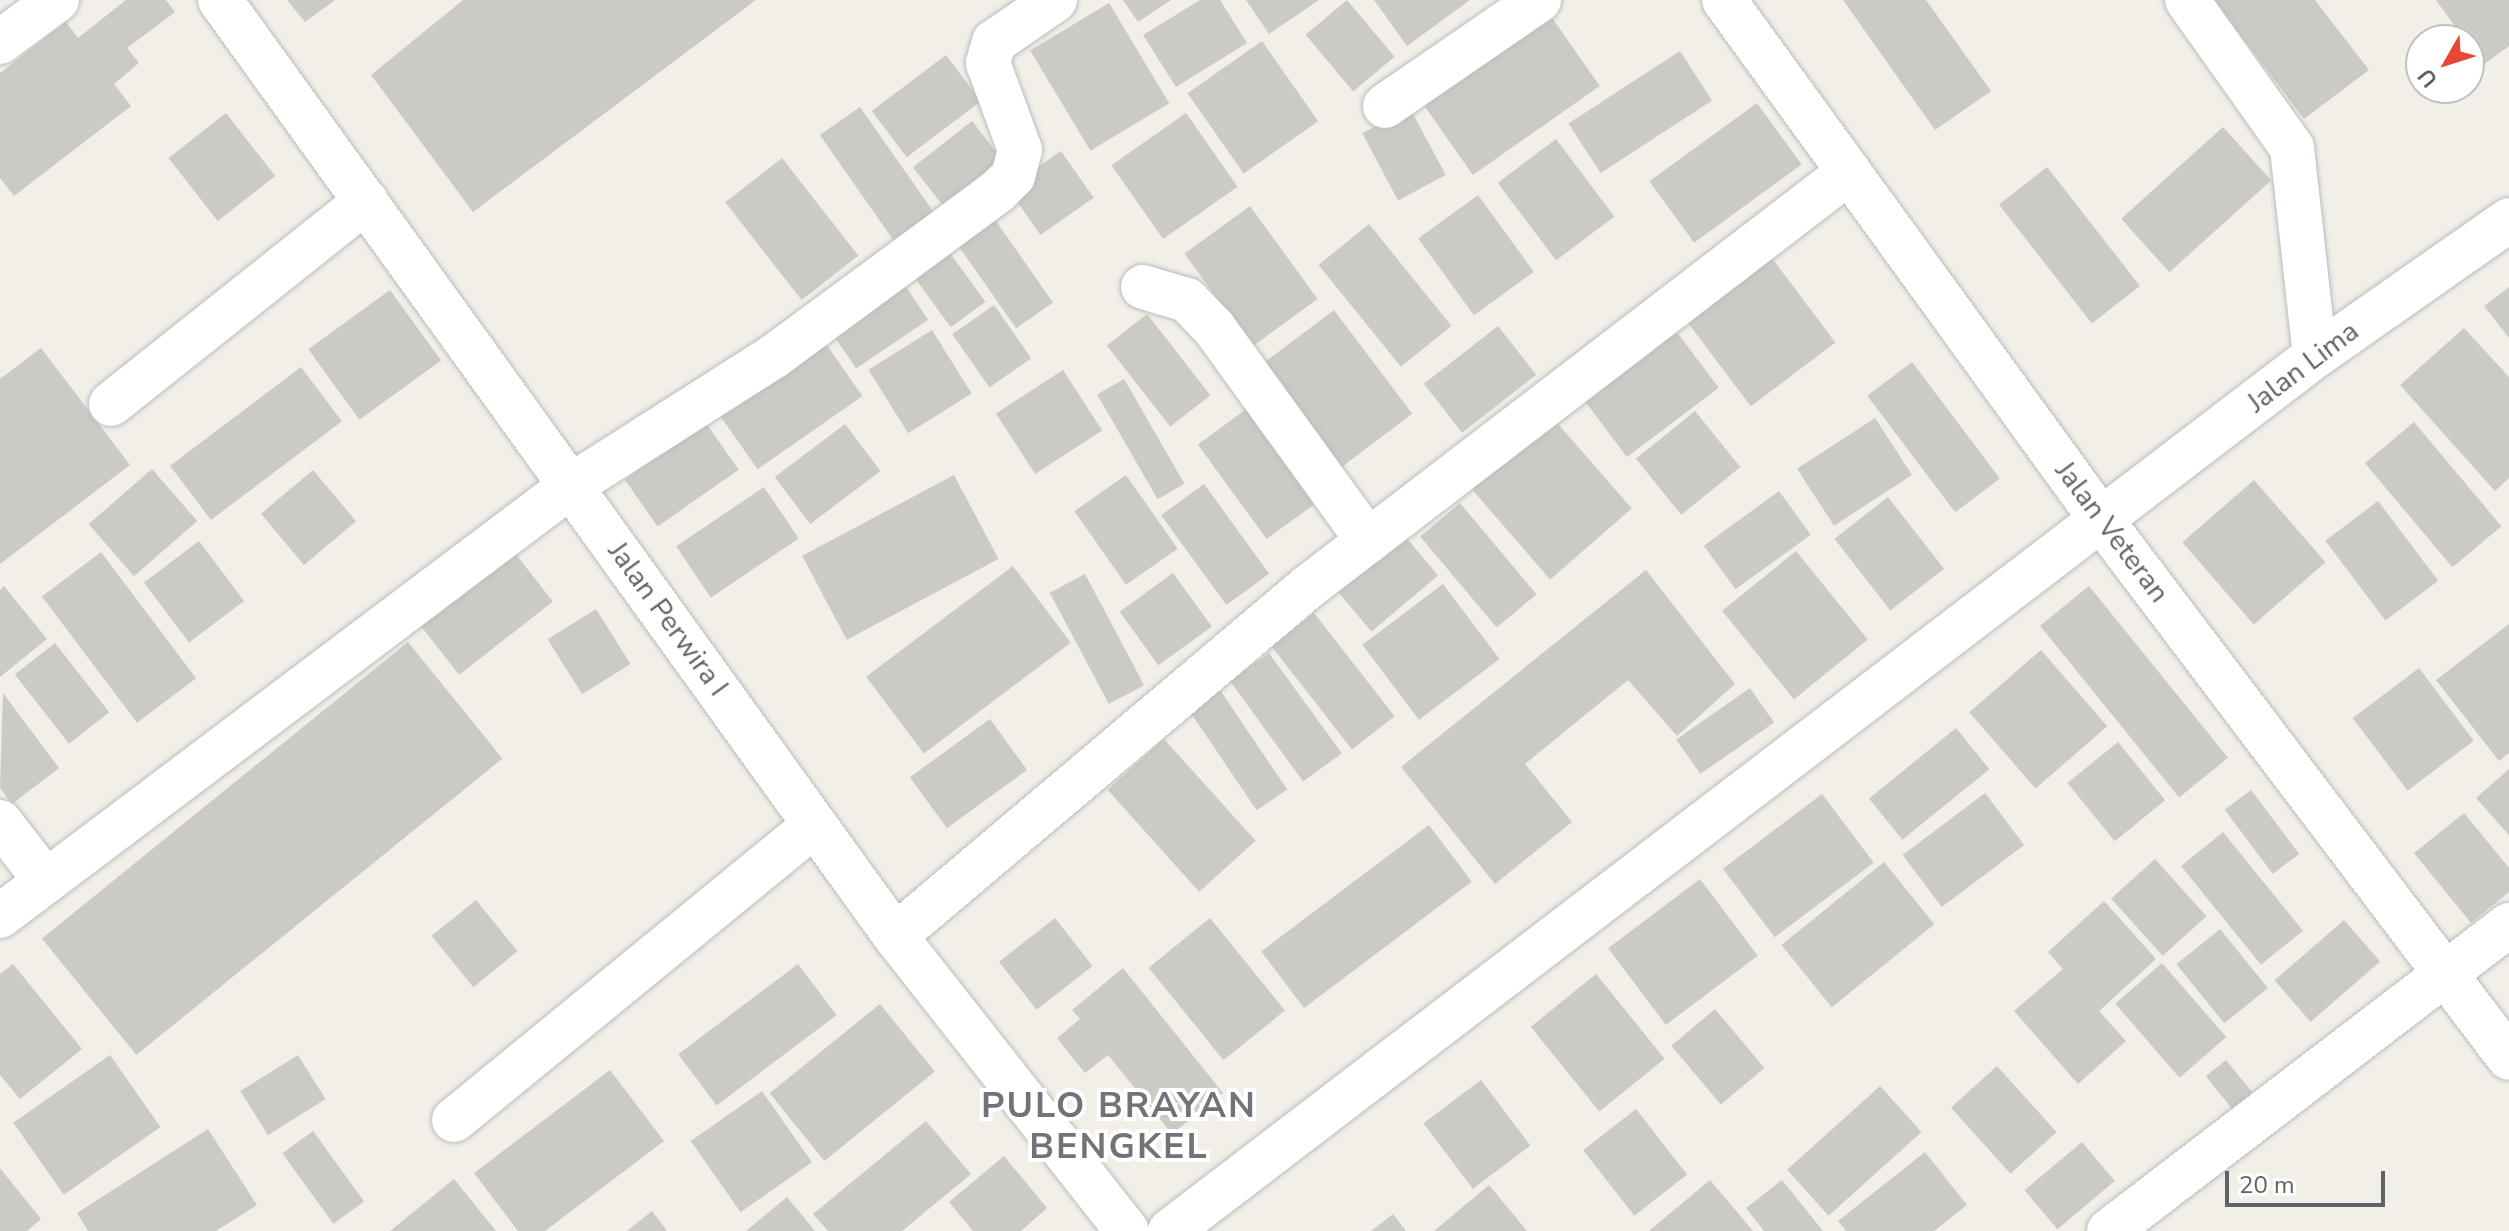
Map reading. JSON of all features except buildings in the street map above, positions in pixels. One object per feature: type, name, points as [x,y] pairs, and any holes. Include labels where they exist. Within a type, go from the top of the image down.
[{"type":"street","points":[[0,42],[57,0]]},
{"type":"street","name":"Jalan Perwira I","points":[[220,0],[895,936],[1127,1231]]},
{"type":"street","points":[[0,916],[572,485],[773,357],[997,192],[1013,176],[1020,150],[988,63],[994,42],[1055,0]]},
{"type":"street","points":[[1385,106],[1539,0]]},
{"type":"street","name":"Jalan Veteran","points":[[1724,0],[2103,522],[2447,972],[2509,1058]]},
{"type":"street","points":[[2187,0],[2292,148],[2315,356]]},
{"type":"street","points":[[895,936],[1368,541],[1849,172]]},
{"type":"street","points":[[111,404],[366,201]]},
{"type":"street","name":"Jalan Lima","points":[[1170,1231],[2103,522],[2315,356],[2509,220]]},
{"type":"street","points":[[1143,287],[1187,300],[1214,328],[1368,541]]},
{"type":"street","points":[[0,822],[46,881]]},
{"type":"street","points":[[454,1120],[815,825]]},
{"type":"street","points":[[2109,1231],[2509,925]]},
{"type":"district","name":"PULO BRAYAN BENGKEL","points":[[1119,1126]]}]
